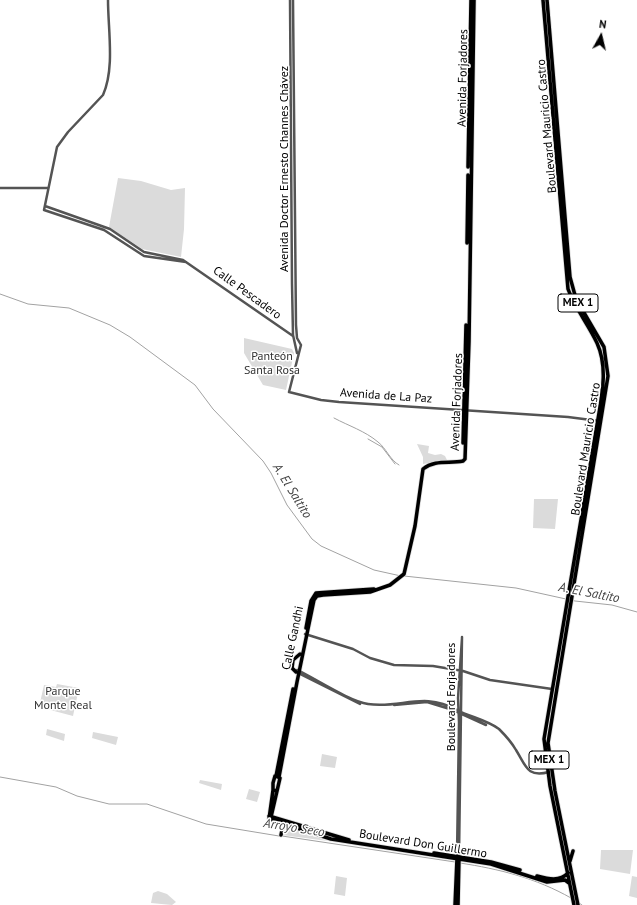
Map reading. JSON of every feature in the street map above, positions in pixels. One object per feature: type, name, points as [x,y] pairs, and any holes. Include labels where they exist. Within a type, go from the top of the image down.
[{"type":"main road","name":"Avenida Forjadores","points":[[463,461],[472,0]]},
{"type":"main road","name":"Boulevard Mauricio Castro","points":[[543,0],[568,288],[573,302],[598,344],[602,361],[603,384],[600,421]]},
{"type":"main road","name":"Boulevard Mauricio Castro","points":[[547,0],[569,259],[574,293],[597,334],[606,354],[607,387],[569,598],[549,730],[548,748],[550,772],[578,905]]},
{"type":"main road","points":[[564,252],[569,259]]},
{"type":"main road","name":"Calle Gandhi","points":[[278,777],[311,601],[316,593],[375,589],[394,582],[405,572],[415,526],[423,469],[440,462],[463,461]]},
{"type":"main road","name":"Boulevard Mauricio Castro","points":[[568,605],[544,739],[574,904]]},
{"type":"main road","name":"Calle Gandhi","points":[[298,672],[300,654],[306,634]]},
{"type":"main road","points":[[270,818],[275,790],[273,779],[278,777],[279,788],[275,790]]},
{"type":"main road","name":"Boulevard Don Guillermo","points":[[270,818],[342,840]]},
{"type":"main road","name":"Boulevard Don Guillermo","points":[[270,818],[286,826],[325,838],[504,867],[548,882],[565,880],[570,884]]},
{"type":"main road","points":[[281,835],[282,830],[286,826]]},
{"type":"main road","points":[[569,862],[573,851]]},
{"type":"main road","name":"Boulevard Don Guillermo","points":[[458,859],[504,865],[550,879],[562,878],[568,873]]},
{"type":"main road","name":"Boulevard Forjadores","points":[[456,905],[458,859]]},
{"type":"street","points":[[0,188],[48,188],[55,151],[60,142],[103,95],[110,69],[108,0]]},
{"type":"street","name":"Avenida Doctor Ernesto Channes Chávez","points":[[290,0],[293,335],[298,354]]},
{"type":"street","name":"Avenida Doctor Ernesto Channes Chávez","points":[[293,0],[297,338],[301,344],[298,354]]},
{"type":"street","name":"Calle Pescadero","points":[[48,188],[44,208],[104,230],[125,242],[144,256],[186,262],[297,338]]},
{"type":"street","name":"Avenida de La Paz","points":[[298,354],[288,389],[290,393],[339,402],[600,421]]},
{"type":"street","points":[[306,634],[353,649],[368,657],[399,666],[433,666],[462,671],[490,680],[552,689]]},
{"type":"street","name":"Boulevard Forjadores","points":[[458,859],[462,637],[462,671]]},
{"type":"street","points":[[298,672],[365,705],[380,706],[426,702],[460,713],[498,729],[515,748],[524,766],[528,770],[535,774],[550,772]]},
{"type":"green space","points":[[118,178],[141,181],[171,190],[185,188],[184,229],[181,257],[142,249],[109,227]]},
{"type":"green space","name":"Panteón Santa Rosa","points":[[244,338],[292,349],[294,353],[286,390],[263,385],[244,353]]},
{"type":"green space","points":[[417,444],[429,446],[428,453],[435,455],[441,454],[445,456],[447,460],[423,464],[423,457]]},
{"type":"green space","points":[[534,499],[558,499],[555,529],[533,528]]},
{"type":"green space","name":"Parque Monte Real","points":[[57,684],[79,688],[73,716],[39,707],[44,685],[56,687]]},
{"type":"green space","points":[[47,729],[65,734],[64,741],[46,735]]},
{"type":"green space","points":[[93,732],[118,737],[116,745],[92,738]]},
{"type":"green space","points":[[322,754],[337,757],[335,768],[320,766]]},
{"type":"green space","points":[[200,780],[222,784],[221,790],[199,783]]},
{"type":"green space","points":[[249,789],[260,792],[257,802],[246,799]]},
{"type":"green space","points":[[289,828],[328,841],[282,835],[283,831]]},
{"type":"green space","points":[[601,850],[633,850],[630,874],[600,869]]},
{"type":"green space","points":[[336,876],[347,878],[345,896],[334,894]]},
{"type":"green space","points":[[632,876],[637,877],[637,898],[629,896]]},
{"type":"green space","points":[[158,891],[167,894],[176,902],[172,905],[151,903],[153,893]]},
{"type":"waterway","name":"A. El Saltito","points":[[0,294],[28,304],[69,308],[110,325],[130,337],[195,385],[213,409],[263,461],[271,473],[287,505],[312,539],[321,546],[374,570],[401,576]]},
{"type":"waterway","points":[[334,418],[373,438],[399,465]]},
{"type":"waterway","points":[[368,439],[382,447],[395,464]]},
{"type":"waterway","name":"A. El Saltito","points":[[404,576],[516,588],[575,601],[612,605],[637,612]]},
{"type":"waterway","name":"Arroyo Seco","points":[[0,777],[56,787],[77,796],[109,804],[147,804],[206,824],[279,836]]},
{"type":"waterway","name":"Arroyo Seco","points":[[282,836],[455,862]]},
{"type":"waterway","name":"Arroyo Seco","points":[[460,863],[517,875],[544,885],[571,898]]}]
